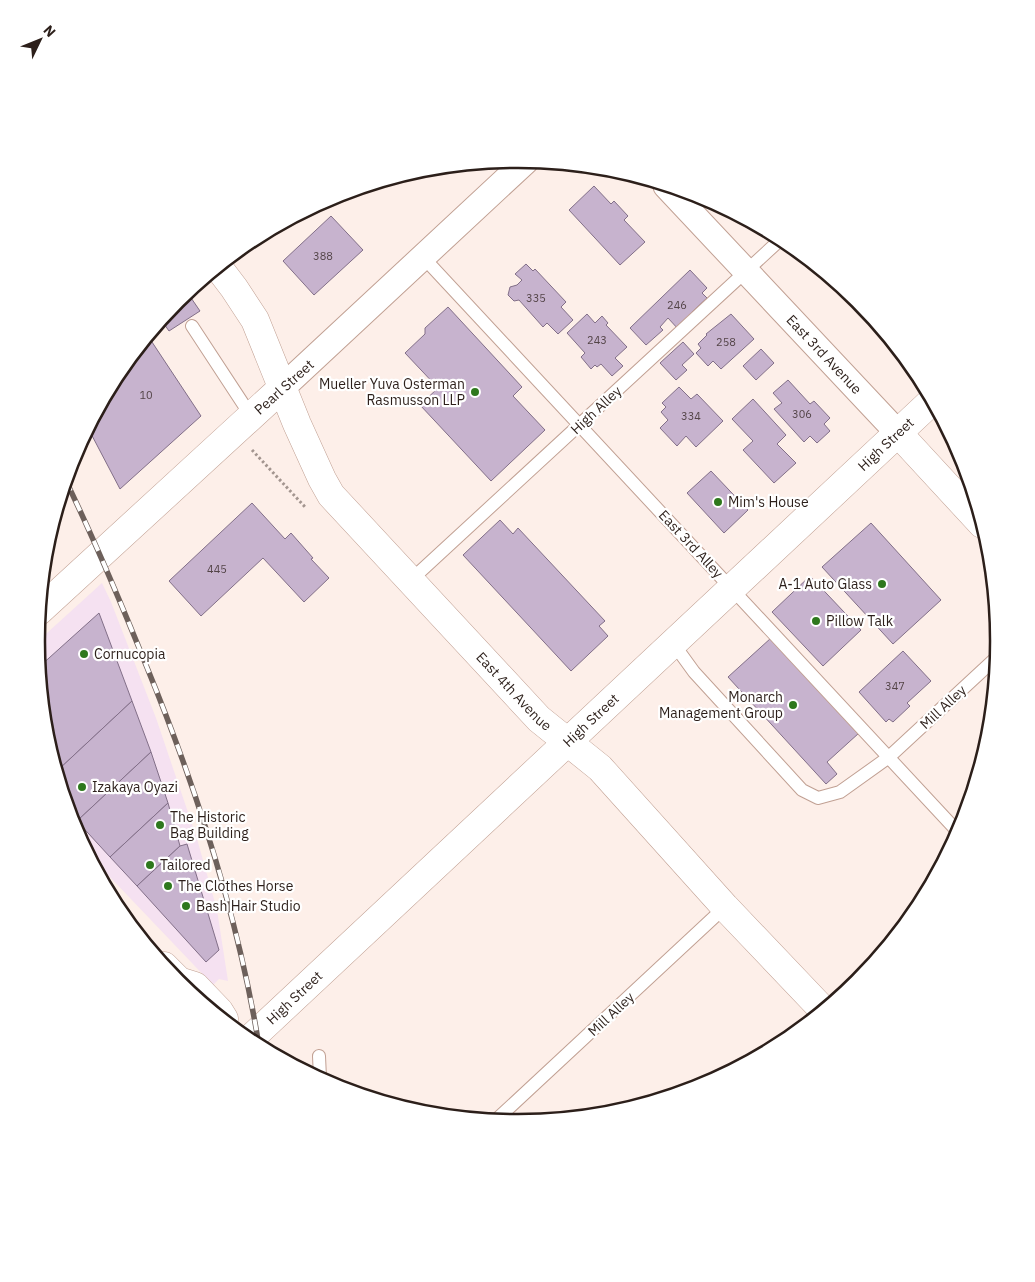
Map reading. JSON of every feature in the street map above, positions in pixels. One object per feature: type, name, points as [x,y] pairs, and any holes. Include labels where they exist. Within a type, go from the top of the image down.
[{"type":"street","name":"Pearl Street","points":[[47,603],[282,388],[517,168]]},
{"type":"street","name":"East 3rd Avenue","points":[[676,196],[972,514]]},
{"type":"street","name":"East 4th Avenue","points":[[222,273],[255,320],[282,388],[322,479],[331,494],[539,719],[600,768],[724,907],[818,1005]]},
{"type":"street","name":"High Street","points":[[255,1034],[927,405]]},
{"type":"lane","name":"High Alley","points":[[411,580],[775,245]]},
{"type":"lane","name":"East 3rd Alley","points":[[423,257],[952,826]]},
{"type":"lane","points":[[192,326],[251,416]]},
{"type":"lane","name":"Mill Alley","points":[[673,643],[694,672],[802,790],[818,798],[840,792],[889,757],[989,664]]},
{"type":"lane","name":"Mill Alley","points":[[503,1113],[724,907]]},
{"type":"lane","points":[[319,1056],[320,1070]]},
{"type":"shaded area","points":[[102,583],[156,718],[197,839],[217,910],[228,981],[219,979],[213,985],[106,873],[81,822],[61,763],[49,703],[45,635]]},
{"type":"building","points":[[594,186],[611,204],[614,201],[628,216],[624,220],[645,242],[620,265],[569,210]]},
{"type":"building","points":[[331,216],[363,250],[314,295],[283,261]]},
{"type":"building","points":[[526,264],[533,271],[535,269],[566,302],[561,307],[573,320],[558,334],[547,323],[543,327],[519,300],[514,301],[508,295],[510,287],[517,285],[522,280],[515,274]]},
{"type":"building","points":[[690,270],[707,288],[702,293],[707,298],[692,312],[695,314],[679,330],[668,318],[660,327],[663,330],[646,345],[630,328]]},
{"type":"building","points":[[192,299],[200,311],[169,331],[165,326]]},
{"type":"building","name":"Mueller Yuva Osterman Rasmusson LLP","points":[[448,307],[522,387],[513,396],[545,430],[491,481],[420,405],[438,388],[405,353],[425,334],[425,328]]},
{"type":"building","points":[[587,314],[595,323],[602,316],[608,323],[606,325],[627,347],[615,358],[623,366],[612,376],[601,364],[597,367],[595,365],[591,369],[581,357],[585,353],[567,333]]},
{"type":"building","points":[[731,314],[754,339],[721,369],[713,361],[708,366],[696,353],[701,348],[698,344],[706,334]]},
{"type":"building","points":[[152,342],[201,416],[120,489],[92,436],[125,378]]},
{"type":"building","points":[[683,342],[694,354],[682,365],[687,370],[676,380],[660,363]]},
{"type":"building","points":[[761,349],[774,363],[756,380],[743,366]]},
{"type":"building","points":[[788,380],[810,404],[814,401],[830,418],[824,424],[830,431],[817,443],[810,436],[804,442],[774,409],[782,403],[773,393]]},
{"type":"building","points":[[679,387],[691,399],[697,394],[723,421],[696,447],[686,436],[677,446],[660,428],[668,420],[661,412],[666,407],[662,403]]},
{"type":"building","points":[[753,399],[786,435],[777,444],[796,463],[774,483],[743,450],[753,441],[732,419]]},
{"type":"building","name":"Mim's House","points":[[711,471],[748,510],[724,533],[687,493]]},
{"type":"building","points":[[252,503],[285,539],[291,533],[329,578],[304,602],[263,558],[201,616],[169,581]]},
{"type":"building","points":[[500,520],[513,534],[518,528],[605,621],[599,626],[608,636],[571,671],[463,555]]},
{"type":"building","name":"A-1 Auto Glass","points":[[871,523],[941,600],[893,644],[822,567]]},
{"type":"building","name":"Pillow Talk","points":[[810,576],[861,630],[823,666],[772,612]]},
{"type":"building","points":[[99,613],[132,701],[62,766],[49,703],[46,661]]},
{"type":"building","name":"Monarch Management Group","points":[[771,638],[859,733],[827,762],[837,774],[826,784],[728,677]]},
{"type":"building","points":[[903,651],[931,681],[907,703],[910,706],[893,722],[889,719],[886,722],[859,692]]},
{"type":"building","points":[[132,701],[151,752],[80,819],[62,766]]},
{"type":"building","points":[[151,752],[168,803],[110,857],[84,829],[80,819]]},
{"type":"building","name":"The Historic Bag Building","points":[[168,803],[180,846],[137,886],[110,857]]},
{"type":"building","points":[[187,844],[219,950],[206,962],[137,886],[180,846]]},
{"type":"railway","points":[[70,489],[137,642],[182,758],[213,852],[240,948],[257,1035]]},
{"type":"place","name":"Mueller Yuva Osterman Rasmusson LLP","points":[[475,392]]},
{"type":"place","name":"Mim's House","points":[[718,502]]},
{"type":"place","name":"A-1 Auto Glass","points":[[882,584]]},
{"type":"place","name":"Pillow Talk","points":[[816,621]]},
{"type":"place","name":"Cornucopia","points":[[84,654]]},
{"type":"place","name":"Monarch Management Group","points":[[793,705]]},
{"type":"place","name":"Izakaya Oyazi","points":[[82,787]]},
{"type":"place","name":"The Historic Bag Building","points":[[160,825]]},
{"type":"place","name":"Tailored","points":[[150,865]]},
{"type":"place","name":"The Clothes Horse","points":[[168,886]]},
{"type":"place","name":"Bash Hair Studio","points":[[186,906]]}]
